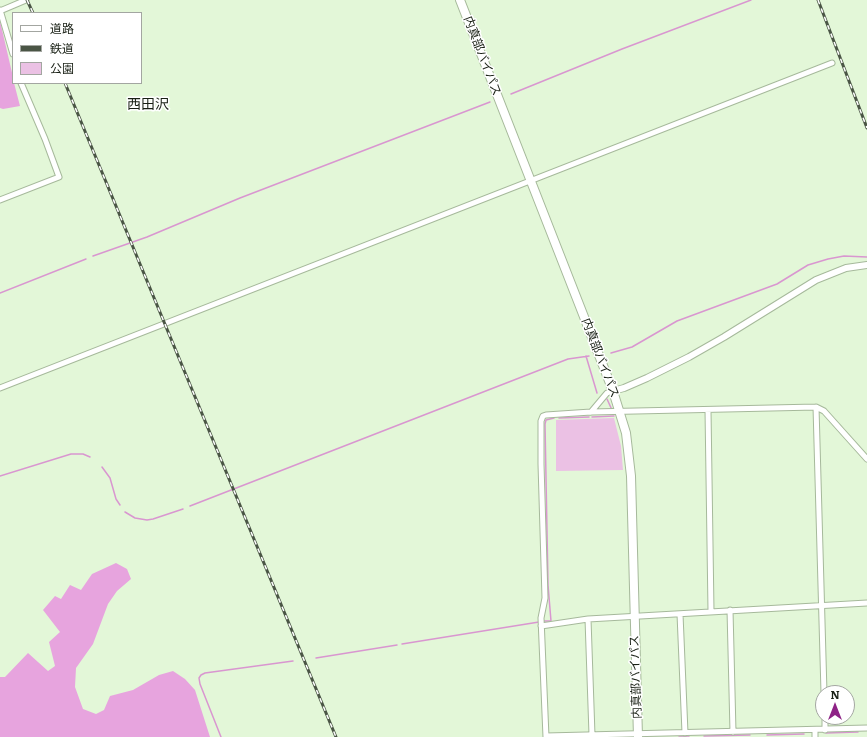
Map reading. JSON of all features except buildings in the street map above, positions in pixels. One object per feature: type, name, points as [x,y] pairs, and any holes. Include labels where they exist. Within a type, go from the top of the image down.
[{"type":"highway","name":"内真部バイパス","points":[[460,0],[613,391],[626,433],[631,476],[638,735]]},
{"type":"street","points":[[12,51],[0,10],[26,0]]},
{"type":"street","points":[[0,388],[832,63]]},
{"type":"street","points":[[0,200],[59,177],[45,139],[21,84]]},
{"type":"street","points":[[591,412],[607,393],[624,388],[647,378],[689,357],[816,280],[846,268],[867,265]]},
{"type":"street","points":[[816,407],[824,685]]},
{"type":"street","points":[[867,459],[824,411],[816,407],[546,414],[543,416],[541,421],[545,598],[542,610],[542,626],[546,737],[685,733],[697,735],[733,732],[758,734],[867,728]]},
{"type":"street","points":[[708,410],[711,611]]},
{"type":"street","points":[[542,626],[588,620],[711,611],[867,603]]},
{"type":"street","points":[[730,610],[733,732]]},
{"type":"street","points":[[680,614],[685,733]]},
{"type":"street","points":[[588,620],[592,735]]},
{"type":"street","points":[[825,725],[825,730]]},
{"type":"street","points":[[815,730],[815,737]]},
{"type":"green space","points":[[614,418],[621,446],[623,470],[556,471],[556,420]]},
{"type":"shaded area","points":[[0,21],[12,73],[12,84],[14,84],[20,106],[3,109],[0,108]]},
{"type":"shaded area","points":[[116,563],[127,569],[131,579],[117,591],[108,604],[93,644],[76,668],[75,687],[83,709],[96,714],[104,710],[110,696],[133,690],[159,675],[173,671],[185,679],[195,690],[210,737],[0,737],[0,677],[5,677],[28,653],[48,671],[55,666],[49,642],[60,632],[43,610],[55,596],[61,599],[70,585],[81,590],[92,574]]},
{"type":"waterway","points":[[511,94],[622,49],[751,0]]},
{"type":"waterway","points":[[93,256],[147,237],[240,198],[490,102]]},
{"type":"waterway","points":[[611,353],[632,347],[677,321],[777,284],[808,265],[844,256],[867,257]]},
{"type":"waterway","points":[[0,293],[86,259]]},
{"type":"waterway","points":[[586,356],[597,393]]},
{"type":"waterway","points":[[190,506],[568,359],[589,356]]},
{"type":"waterway","points":[[607,399],[612,410]]},
{"type":"waterway","points":[[592,417],[614,416]]},
{"type":"waterway","points":[[559,418],[589,417]]},
{"type":"waterway","points":[[543,621],[551,621],[548,585],[545,424],[546,420],[554,418]]},
{"type":"waterway","points":[[0,476],[71,454],[83,454],[90,457]]},
{"type":"waterway","points":[[102,467],[110,478],[116,499],[120,505]]},
{"type":"waterway","points":[[125,512],[135,518],[147,520],[183,509]]},
{"type":"waterway","points":[[402,644],[539,622]]},
{"type":"waterway","points":[[316,658],[397,645]]},
{"type":"waterway","points":[[221,737],[200,684],[199,678],[201,675],[205,673],[293,661]]},
{"type":"waterway","points":[[826,733],[858,732]]},
{"type":"waterway","points":[[767,735],[804,734]]},
{"type":"waterway","points":[[704,736],[750,735]]},
{"type":"waterway","points":[[679,737],[689,737]]},
{"type":"railway","points":[[27,0],[33,12]]},
{"type":"railway","points":[[818,0],[867,128]]},
{"type":"railway","points":[[65,84],[336,737]]},
{"type":"district","name":"西田沢","points":[[148,105]]}]
